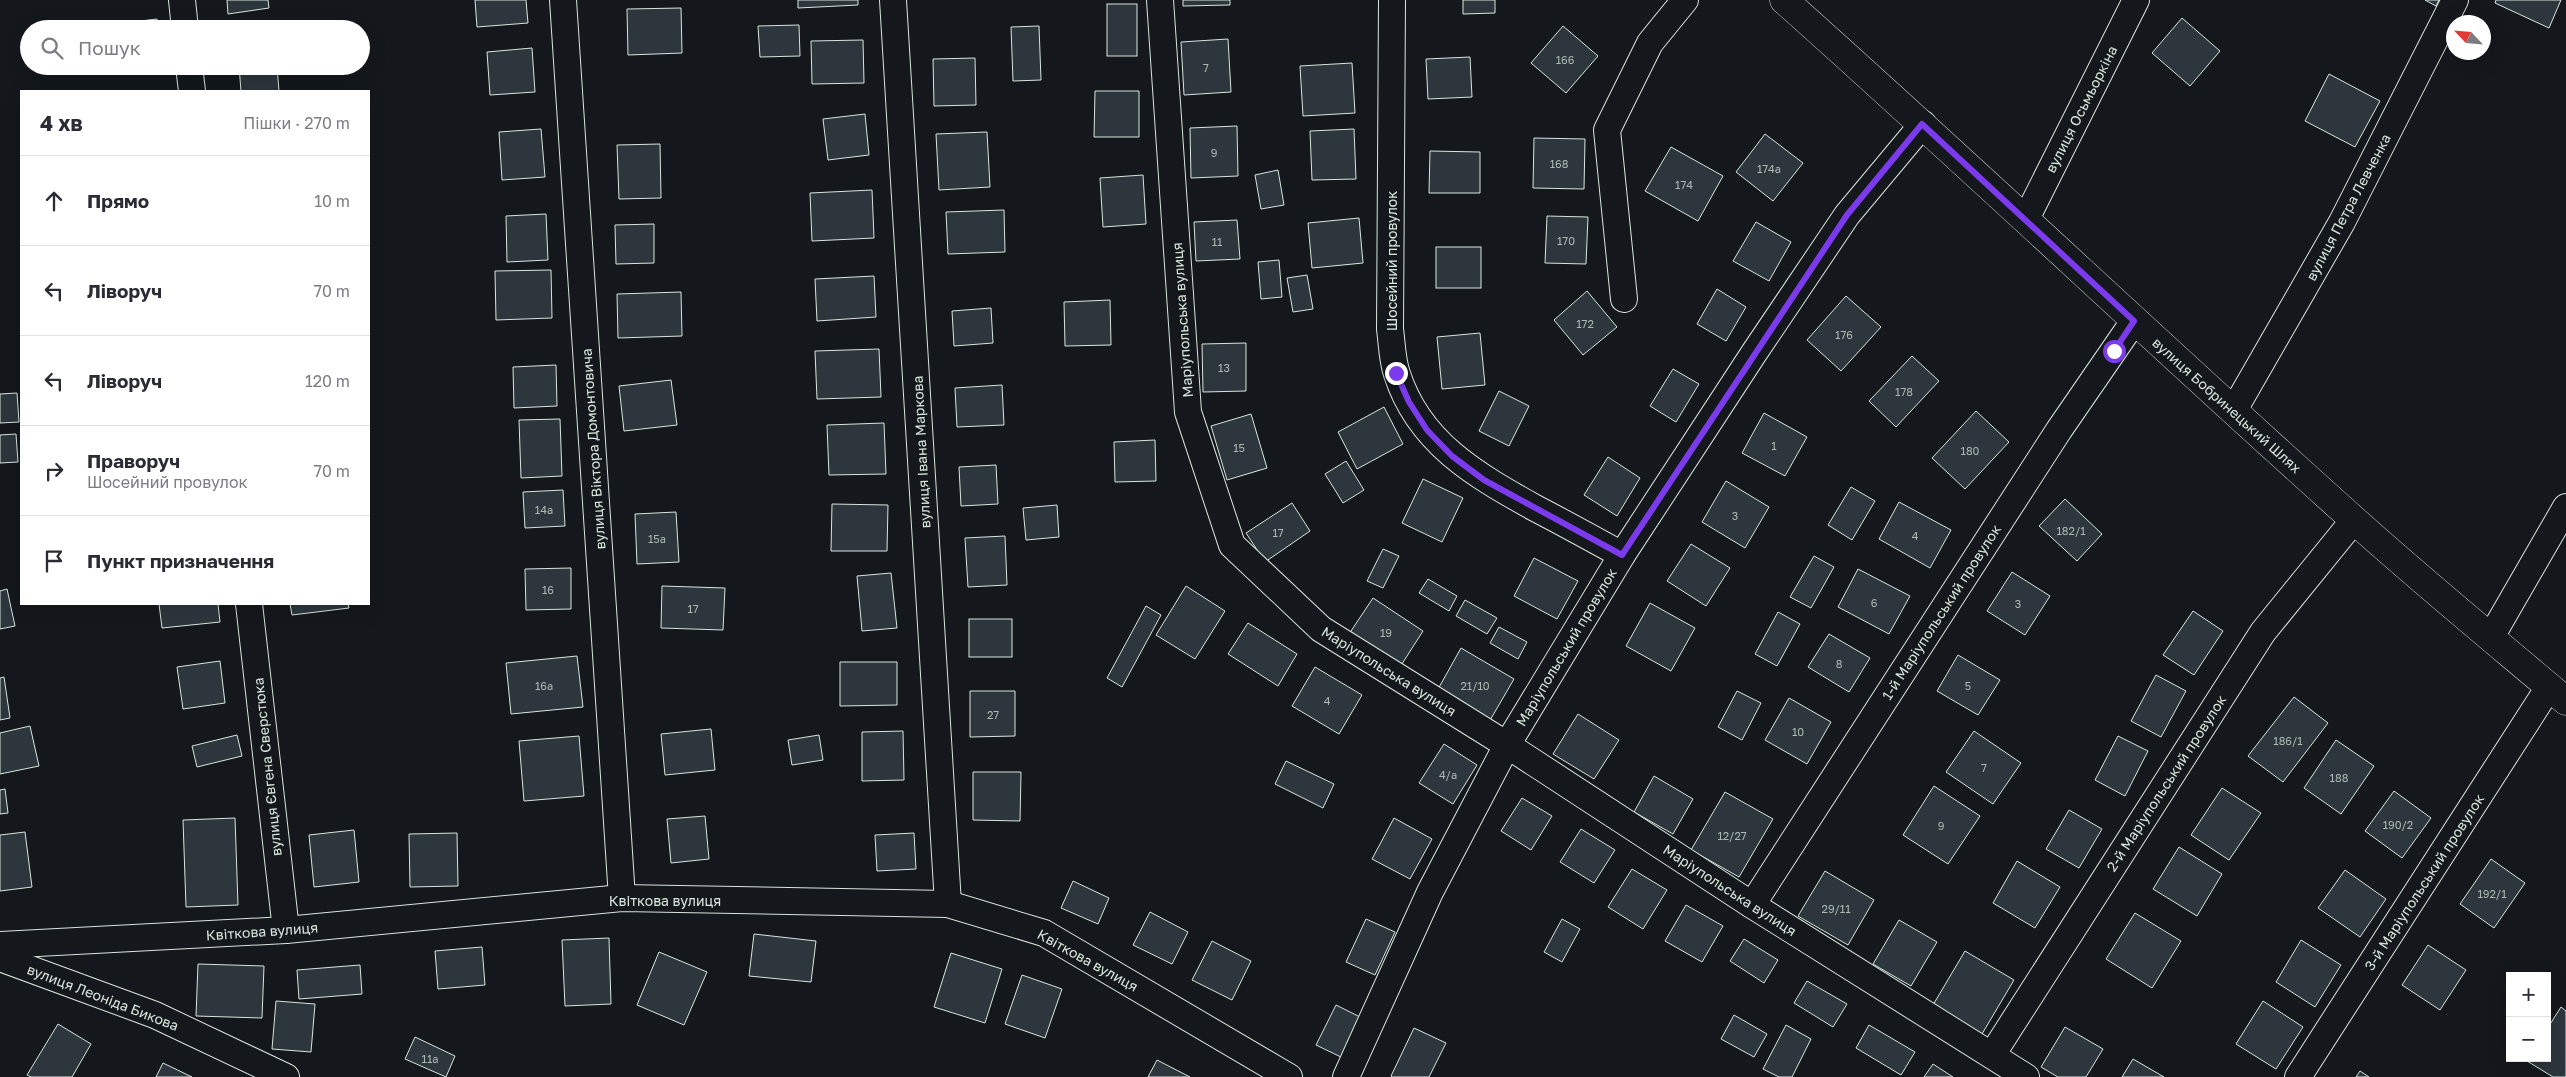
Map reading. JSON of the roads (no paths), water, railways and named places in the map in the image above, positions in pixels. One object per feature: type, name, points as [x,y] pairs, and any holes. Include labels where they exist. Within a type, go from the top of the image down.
[{"type":"main road","name":"вулиця Бобринецький Шлях","points":[[1784,0],[2354,520],[2558,694]]},
{"type":"street","points":[[182,0],[184,20]]},
{"type":"street","name":"вулиця Віктора Домонтовича","points":[[563,0],[622,898]]},
{"type":"street","name":"вулиця Івана Маркова","points":[[893,0],[948,904]]},
{"type":"street","name":"Маріупольська вулиця","points":[[1160,0],[1188,412],[1232,546],[1321,629],[1507,745],[1752,905],[2026,1077]]},
{"type":"street","name":"Шосейний провулок","points":[[1392,0],[1390,329],[1396,373],[1409,402],[1423,423],[1452,456],[1484,480],[1622,555]]},
{"type":"street","points":[[1624,299],[1607,130],[1650,43],[1685,0]]},
{"type":"street","name":"вулиця Осьмьоркіна","points":[[2026,219],[2136,0]]},
{"type":"street","name":"вулиця Петра Левченка","points":[[2234,410],[2342,222],[2455,0]]},
{"type":"street","points":[[190,75],[192,90]]},
{"type":"street","name":"Маріупольський провулок","points":[[1346,1077],[1430,892],[1507,745],[1622,555],[1847,215],[1922,124]]},
{"type":"street","name":"1-й Маріупольський провулок","points":[[1752,905],[2059,430],[2134,321]]},
{"type":"street","points":[[2491,637],[2566,507]]},
{"type":"street","name":"2-й Маріупольський провулок","points":[[1992,1055],[2263,632],[2354,520]]},
{"type":"street","name":"вулиця Євгена Сверстюка","points":[[249,605],[286,930]]},
{"type":"street","name":"3-й Маріупольський провулок","points":[[2298,1077],[2558,694]]},
{"type":"street","name":"Квіткова вулиця","points":[[0,945],[286,930],[622,898],[948,904],[1044,933],[1284,1076]]},
{"type":"street","name":"вулиця Леоніда Бикова","points":[[0,958],[155,1015],[286,1077]]}]
